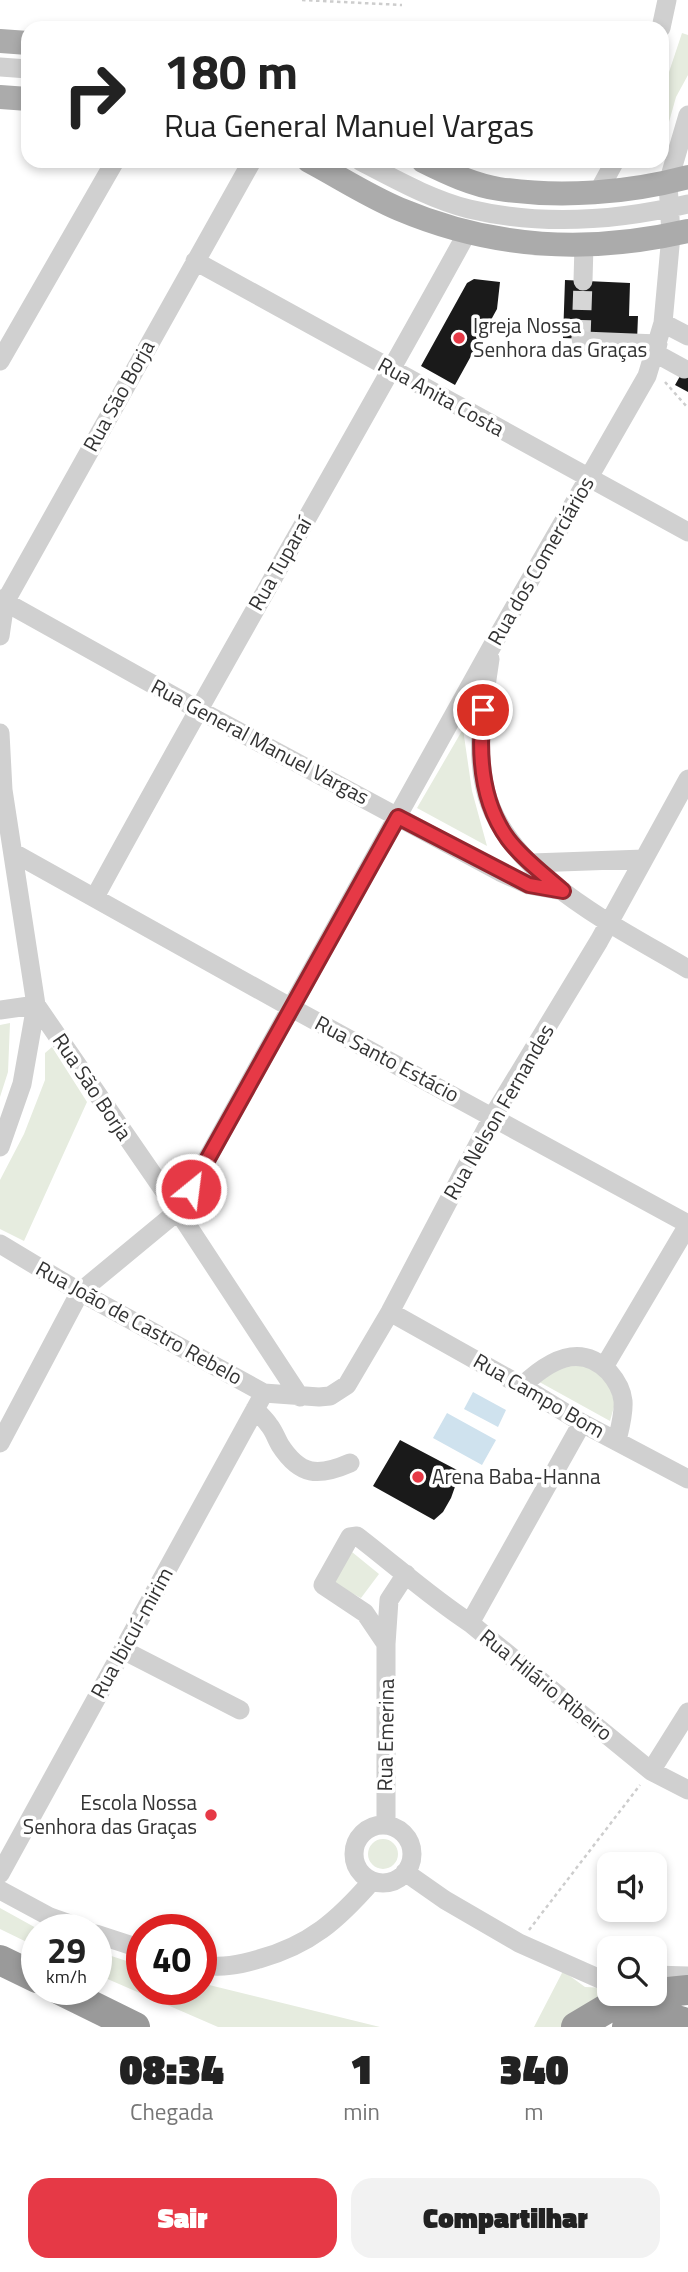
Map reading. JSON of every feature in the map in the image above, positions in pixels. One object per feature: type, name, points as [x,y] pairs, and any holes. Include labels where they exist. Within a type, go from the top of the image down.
[{"type":"highway","points":[[0,1960],[21,1970]]},
{"type":"highway","points":[[667,1989],[688,1990]]},
{"type":"highway","points":[[576,2027],[597,2004]]},
{"type":"highway","points":[[90,2005],[135,2027]]},
{"type":"highway","points":[[627,2027],[651,2018],[669,2018],[688,2024]]},
{"type":"main road","points":[[0,41],[21,42]]},
{"type":"main road","points":[[0,97],[21,98]]},
{"type":"main road","points":[[322,168],[396,207],[467,233],[541,245],[584,245],[679,233]]},
{"type":"main road","points":[[437,168],[452,176],[498,189],[542,192],[598,192],[678,180]]},
{"type":"street","points":[[663,21],[667,0]]},
{"type":"street","points":[[0,67],[21,68]]},
{"type":"street","name":"Rua dos Comerciários","points":[[80,1292],[178,1211],[491,648],[648,376],[663,323],[679,233],[678,180],[688,115]]},
{"type":"street","points":[[0,361],[5,339],[111,168]]},
{"type":"street","name":"Rua São Borja","points":[[0,636],[2,601],[249,168]]},
{"type":"street","points":[[374,168],[432,197],[505,216],[600,219],[678,206]]},
{"type":"street","points":[[598,192],[611,168]]},
{"type":"street","points":[[626,168],[633,188]]},
{"type":"street","name":"Rua Tuparaí","points":[[95,897],[197,709],[392,370],[467,233]]},
{"type":"street","points":[[583,281],[584,245]]},
{"type":"street","name":"Rua Anita Costa","points":[[195,261],[688,532]]},
{"type":"street","points":[[663,323],[688,337]]},
{"type":"street","points":[[582,339],[657,348],[684,369]]},
{"type":"street","name":"Rua General Manuel Vargas","points":[[2,601],[197,709],[529,885],[563,891]]},
{"type":"street","points":[[491,648],[481,754],[485,788],[494,815],[509,840],[563,891],[610,923],[688,969]]},
{"type":"street","name":"Rua São Borja","points":[[0,733],[3,790],[36,1005],[178,1211],[275,1398],[270,1426],[296,1465],[322,1473],[349,1463]]},
{"type":"street","name":"Rua Nelson Fernandes","points":[[275,1398],[330,1396],[347,1385],[390,1312],[493,1116],[610,923],[688,779]]},
{"type":"street","name":"Rua Santo Estácio","points":[[14,853],[688,1224]]},
{"type":"street","points":[[531,863],[644,859]]},
{"type":"street","points":[[0,1010],[36,1005],[22,1084],[0,1147]]},
{"type":"street","points":[[604,1367],[688,1224]]},
{"type":"street","name":"Rua João de Castro Rebelo","points":[[0,1244],[80,1292],[275,1398]]},
{"type":"street","points":[[0,1443],[80,1292]]},
{"type":"street","name":"Rua Campo Bom","points":[[390,1312],[582,1423],[688,1479]]},
{"type":"street","points":[[522,1386],[540,1368],[567,1357],[593,1360],[604,1367],[617,1384],[623,1403],[617,1440]]},
{"type":"street","name":"Rua Ibicuí-mirim","points":[[0,1874],[123,1650],[275,1398]]},
{"type":"street","points":[[470,1623],[582,1423]]},
{"type":"street","name":"Rua Hilário Ribeiro","points":[[386,1644],[365,1613],[324,1588],[323,1582],[352,1536],[358,1536],[443,1605],[470,1623],[651,1771],[688,1790]]},
{"type":"street","name":"Rua Emerina","points":[[386,1825],[386,1644],[389,1600],[406,1574]]},
{"type":"street","points":[[123,1650],[240,1710]]},
{"type":"street","points":[[651,1771],[688,1712]]},
{"type":"street","points":[[386,1825],[396,1828],[409,1843],[410,1863],[405,1872],[394,1881],[372,1881],[357,1867],[355,1847],[366,1830],[386,1825]]},
{"type":"street","points":[[405,1872],[519,1943],[597,1978]]},
{"type":"street","points":[[217,1967],[236,1966],[285,1952],[307,1941],[336,1920],[372,1881]]},
{"type":"street","points":[[0,1890],[44,1914]]},
{"type":"street","points":[[667,1975],[688,1976]]},
{"type":"path","points":[[302,0],[402,5]]},
{"type":"path","points":[[665,382],[688,408]]},
{"type":"path","points":[[519,1943],[651,1771]]},
{"type":"shaded area","points":[[682,33],[688,35],[688,75],[676,97],[669,122],[669,72]]},
{"type":"shaded area","points":[[463,729],[472,791],[487,846],[417,808]]},
{"type":"shaded area","points":[[10,1023],[8,1072],[0,1097],[0,1025]]},
{"type":"shaded area","points":[[52,1047],[87,1102],[24,1241],[0,1229],[0,1180],[24,1134],[45,1080],[45,1053]]},
{"type":"shaded area","points":[[554,1365],[587,1365],[608,1382],[615,1403],[610,1421],[534,1379]]},
{"type":"shaded area","points":[[352,1552],[379,1574],[361,1598],[332,1583]]},
{"type":"shaded area","points":[[383,1839],[394,1843],[398,1854],[394,1865],[383,1869],[372,1865],[368,1854],[372,1843]]},
{"type":"shaded area","points":[[0,1908],[21,1920],[21,1939],[0,1929]]},
{"type":"shaded area","points":[[112,1956],[126,1961],[126,1987],[112,1981]]},
{"type":"shaded area","points":[[563,1971],[585,1987],[597,1988],[597,2002],[564,2027],[534,2027]]},
{"type":"shaded area","points":[[217,1987],[380,2027],[218,2027],[167,2005],[217,2005]]},
{"type":"water","points":[[473,1392],[506,1410],[498,1427],[464,1409]]},
{"type":"water","points":[[447,1413],[496,1440],[482,1465],[433,1438]]},
{"type":"building","name":"Igreja Nossa Senhora das Graças","points":[[474,279],[500,282],[497,309],[455,385],[421,366],[467,283]]},
{"type":"building","points":[[565,280],[630,283],[629,316],[638,316],[637,341],[563,338]]},
{"type":"building","points":[[688,362],[688,392],[675,385]]},
{"type":"building","name":"Arena Baba-Hanna","points":[[400,1440],[457,1470],[451,1498],[443,1512],[434,1520],[373,1486]]},
{"type":"tunnel","points":[[581,339],[583,281]]},
{"type":"place","name":"Igreja Nossa Senhora das Graças","points":[[459,338]]},
{"type":"place","name":"Arena Baba-Hanna","points":[[418,1477]]},
{"type":"place","name":"Escola Nossa Senhora das Graças","points":[[211,1815]]},
{"type":"route","points":[[191,1189],[398,817],[500,872],[529,885],[563,891],[509,840],[494,815],[485,788],[481,754],[483,710]]}]
